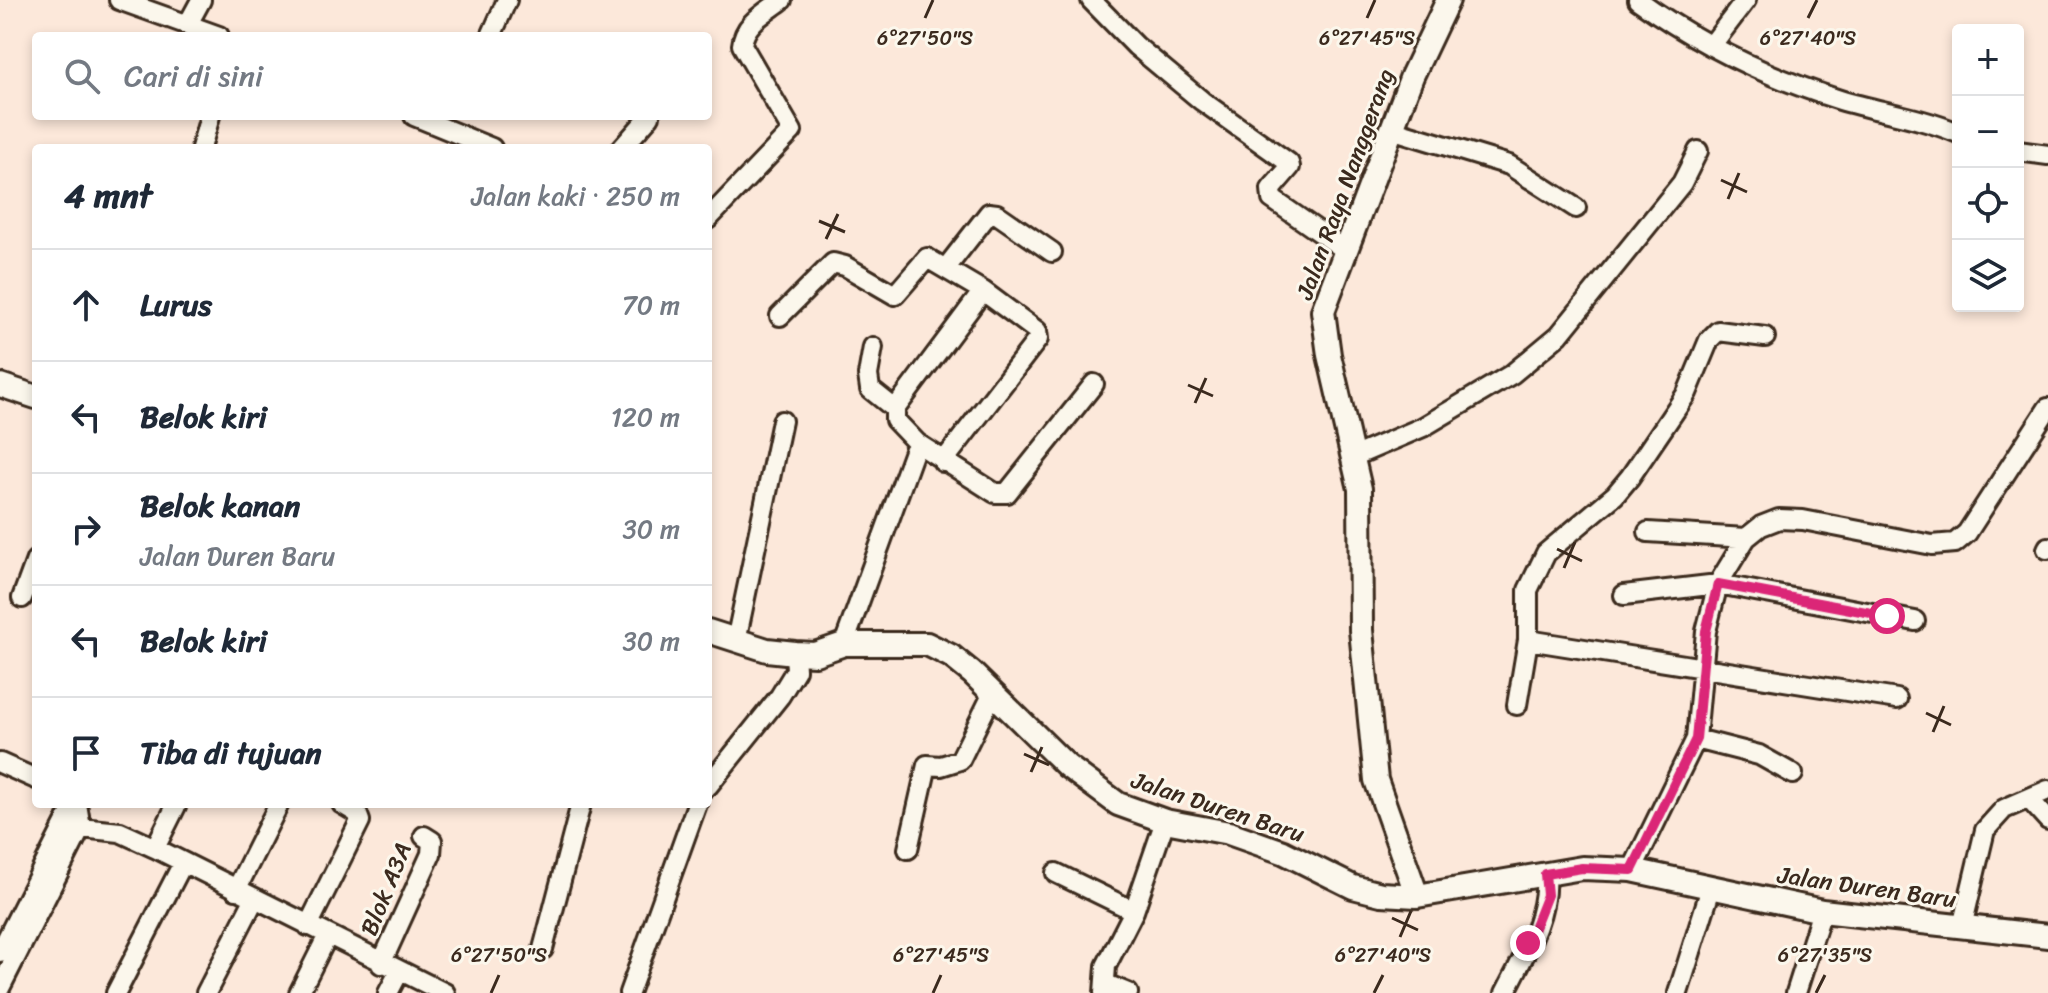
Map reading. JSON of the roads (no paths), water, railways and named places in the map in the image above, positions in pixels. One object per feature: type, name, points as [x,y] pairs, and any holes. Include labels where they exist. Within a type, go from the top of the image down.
[{"type":"street","points":[[119,0],[206,32]]},
{"type":"street","points":[[188,24],[201,0]]},
{"type":"street","points":[[493,32],[507,0]]},
{"type":"street","points":[[712,215],[792,131],[742,45],[743,33],[750,25],[782,0]]},
{"type":"street","points":[[1091,0],[1136,46],[1202,101],[1289,163],[1290,167],[1271,189],[1272,199],[1344,249]]},
{"type":"street","name":"Jalan Raya Nanggerang","points":[[1417,896],[1376,780],[1361,630],[1360,489],[1355,456],[1329,355],[1323,311],[1412,76],[1448,0]]},
{"type":"street","points":[[1638,0],[1711,46],[1812,91],[1952,130]]},
{"type":"street","points":[[1711,46],[1746,0]]},
{"type":"street","points":[[202,144],[209,120]]},
{"type":"street","points":[[423,120],[482,144]]},
{"type":"street","points":[[459,135],[463,120]]},
{"type":"street","points":[[626,144],[646,120]]},
{"type":"street","points":[[1394,130],[1509,165],[1576,208]]},
{"type":"street","points":[[1355,456],[1423,427],[1512,374],[1559,335],[1682,183],[1698,151]]},
{"type":"street","points":[[2024,152],[2048,155]]},
{"type":"street","points":[[946,268],[989,213],[997,214],[1052,252]]},
{"type":"street","points":[[780,316],[833,263],[839,263],[895,295],[923,259],[931,259],[983,291],[1037,331],[1038,339],[943,462]]},
{"type":"street","points":[[983,291],[895,409],[895,420],[917,443],[995,493],[1007,493],[1094,384]]},
{"type":"street","points":[[1517,705],[1528,640],[1528,590],[1546,553],[1615,495],[1630,477],[1687,393],[1709,340],[1718,331],[1765,337]]},
{"type":"street","points":[[873,347],[868,375],[870,389],[895,409]]},
{"type":"street","points":[[0,385],[32,396]]},
{"type":"street","points":[[1632,870],[1698,729],[1706,631],[1718,584],[1746,538],[1761,526],[1779,519],[1803,520],[1932,545],[1955,543],[1967,533],[2048,408]]},
{"type":"street","points":[[736,641],[782,421]]},
{"type":"street","points":[[844,644],[917,443]]},
{"type":"street","points":[[1648,532],[1746,538]]},
{"type":"street","points":[[22,598],[32,571]]},
{"type":"street","points":[[1624,595],[1718,584],[1915,621]]},
{"type":"street","name":"Jalan Duren Baru","points":[[712,632],[736,641],[795,653],[815,654],[844,644],[927,644],[951,656],[1067,766],[1118,804],[1165,821],[1229,833],[1283,852],[1353,887],[1381,894],[1417,896],[1582,868],[1632,870],[1822,911],[2048,936]]},
{"type":"street","points":[[1528,640],[1897,699]]},
{"type":"street","points":[[712,781],[780,696],[796,670],[795,653]]},
{"type":"street","points":[[908,849],[927,765],[941,766],[960,760],[993,693]]},
{"type":"street","points":[[1698,729],[1759,755],[1793,774]]},
{"type":"street","points":[[0,763],[32,777]]},
{"type":"street","points":[[1962,927],[1985,830],[2004,809],[2048,790]]},
{"type":"street","points":[[2030,800],[2048,820]]},
{"type":"street","points":[[0,952],[75,808]]},
{"type":"street","points":[[0,988],[81,828],[78,808]]},
{"type":"street","points":[[83,808],[120,832],[381,964],[445,993]]},
{"type":"street","points":[[155,848],[175,808]]},
{"type":"street","points":[[236,890],[277,808]]},
{"type":"street","points":[[308,926],[360,821],[357,813],[349,808]]},
{"type":"street","points":[[543,949],[580,808]]},
{"type":"street","points":[[629,993],[696,808]]},
{"type":"street","points":[[1128,993],[1105,988],[1106,966],[1134,911],[1165,821]]},
{"type":"street","points":[[81,828],[120,832]]},
{"type":"street","name":"Blok A3A","points":[[381,964],[431,854],[432,841],[424,836]]},
{"type":"street","points":[[116,993],[183,863]]},
{"type":"street","points":[[1056,873],[1134,911]]},
{"type":"street","points":[[1505,993],[1544,904],[1547,895],[1545,874]]},
{"type":"street","points":[[1678,993],[1711,888]]},
{"type":"street","points":[[206,993],[255,898]]},
{"type":"street","points":[[1796,993],[1822,911]]},
{"type":"street","points":[[299,993],[327,937]]},
{"type":"street","points":[[388,993],[399,972]]}]
